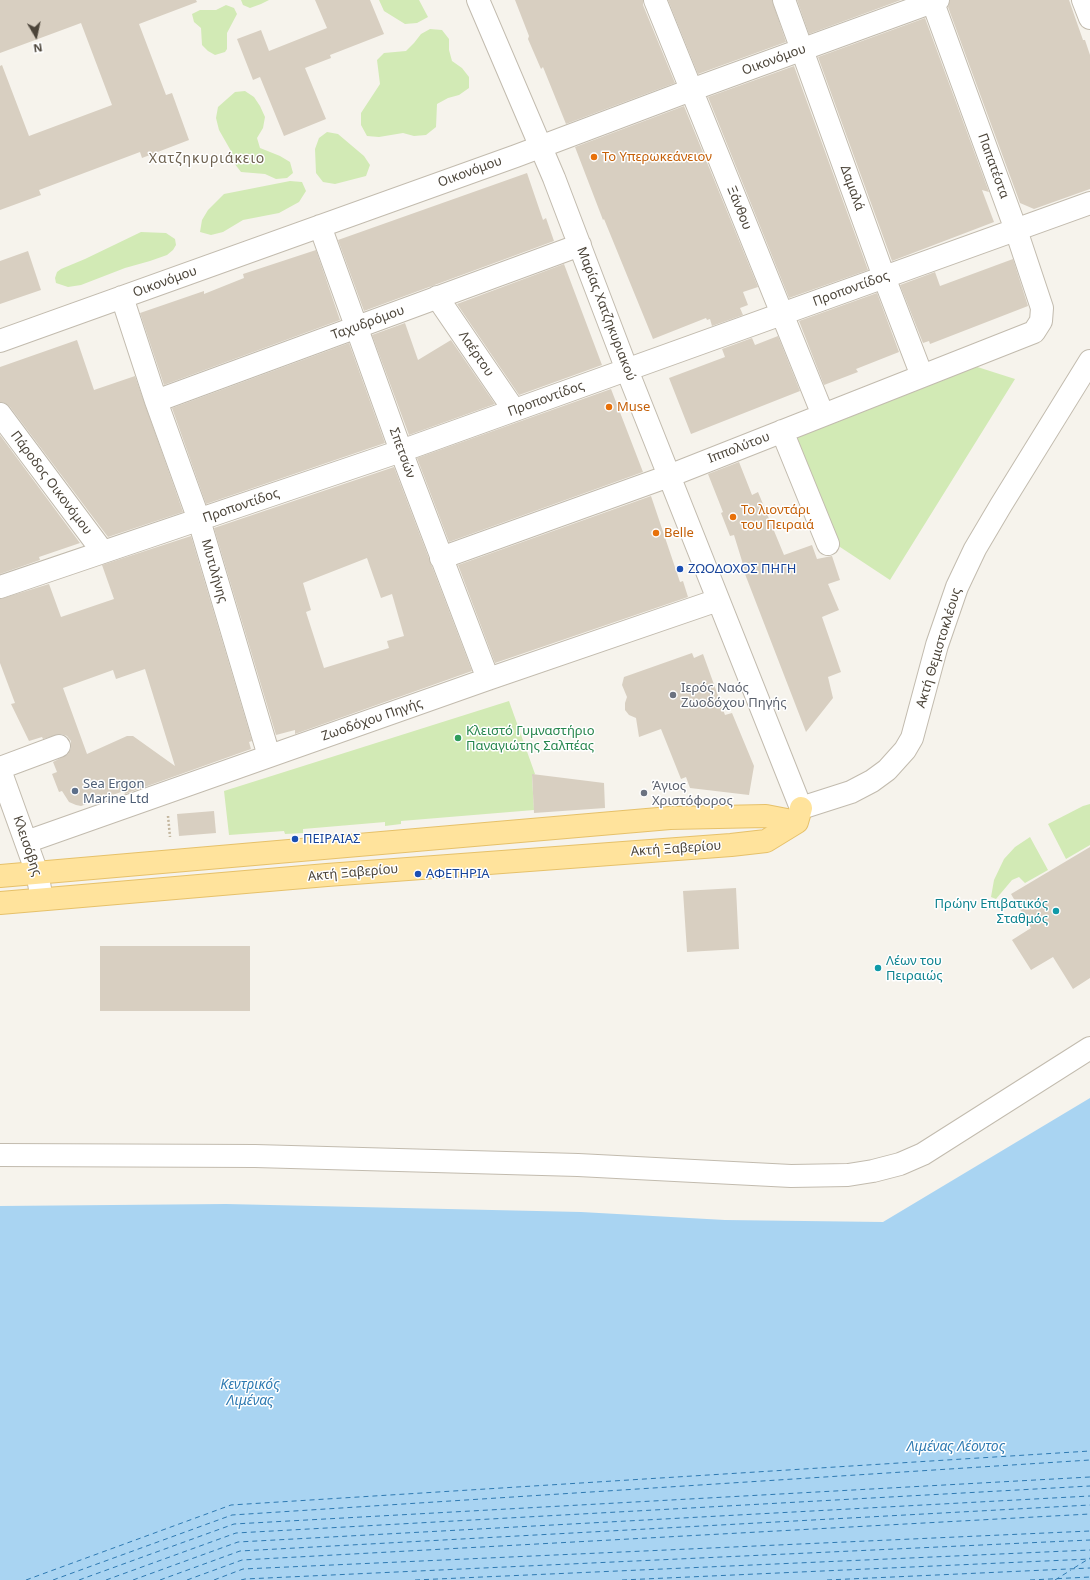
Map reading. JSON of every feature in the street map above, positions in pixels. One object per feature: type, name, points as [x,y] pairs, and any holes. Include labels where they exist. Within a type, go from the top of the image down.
[{"type":"main road","name":"Ακτή Ξαβερίου","points":[[0,876],[670,818],[799,815]]},
{"type":"main road","name":"Ακτή Ξαβερίου","points":[[0,903],[379,871],[731,845],[766,841],[799,815]]},
{"type":"street","name":"Μαρίας Χατζηκυριακού","points":[[478,0],[580,245],[627,370],[718,600],[799,815]]},
{"type":"street","name":"Ξάνθου","points":[[655,0],[823,415]]},
{"type":"street","name":"Δαμαλά","points":[[784,0],[884,277],[922,376]]},
{"type":"street","points":[[1083,0],[1090,18]]},
{"type":"street","name":"Οικονόμου","points":[[0,341],[540,147],[934,1]]},
{"type":"street","name":"Παπατέστα","points":[[934,1],[1016,230],[1042,308],[1041,321],[1034,332]]},
{"type":"street","name":"Προποντίδος","points":[[0,587],[401,452],[1090,203]]},
{"type":"street","name":"Σπετσών","points":[[320,226],[401,452],[488,679]]},
{"type":"street","name":"Ταχυδρόμου","points":[[156,400],[580,245]]},
{"type":"street","name":"Μυτιλήνης","points":[[122,297],[156,400],[199,520],[269,756]]},
{"type":"street","name":"Λαέρτου","points":[[437,297],[514,410]]},
{"type":"street","name":"Ιππολύτου","points":[[441,558],[669,476],[1034,332]]},
{"type":"street","name":"Ακτή Θεμιστοκλέους","points":[[799,815],[872,781],[887,770],[905,750],[912,738],[939,638],[963,574],[975,549],[1001,504],[1090,361]]},
{"type":"street","name":"Πάροδος Οικονόμου","points":[[0,414],[103,552]]},
{"type":"street","points":[[782,431],[828,544]]},
{"type":"street","name":"Ζωοδόχου Πηγής","points":[[26,842],[488,679],[718,600]]},
{"type":"street","points":[[0,757],[56,742],[0,769]]},
{"type":"street","name":"Κλεισόβης","points":[[0,769],[37,873],[42,899]]},
{"type":"street","points":[[0,1155],[255,1156],[578,1165],[791,1176],[848,1174],[873,1171],[900,1164],[923,1154],[1090,1048]]},
{"type":"path","points":[[165,792],[172,861]]},
{"type":"green space","points":[[241,0],[269,0],[250,8],[243,5]]},
{"type":"green space","points":[[379,0],[419,0],[428,17],[417,23],[405,24],[384,11]]},
{"type":"green space","points":[[226,5],[234,8],[237,14],[227,33],[227,49],[225,52],[215,55],[202,45],[201,28],[194,22],[192,14],[200,10],[216,10]]},
{"type":"green space","points":[[430,29],[442,30],[449,39],[449,50],[452,61],[462,68],[469,77],[469,88],[459,95],[448,98],[437,104],[436,127],[426,135],[414,136],[403,133],[379,137],[367,136],[361,125],[361,113],[380,84],[377,60],[384,53],[406,51],[421,34]]},
{"type":"green space","points":[[245,91],[254,97],[265,117],[263,128],[257,138],[260,148],[280,156],[290,162],[293,173],[287,178],[276,179],[265,174],[241,172],[234,163],[231,151],[219,130],[216,118],[218,107],[235,92]]},
{"type":"green space","points":[[327,132],[338,134],[364,156],[370,165],[366,176],[335,184],[323,182],[316,173],[315,149],[319,138]]},
{"type":"green space","points":[[290,181],[302,182],[306,191],[299,202],[279,213],[243,220],[223,232],[211,235],[200,232],[202,220],[208,210],[224,194]]},
{"type":"green space","points":[[141,232],[166,233],[175,239],[176,245],[167,255],[125,268],[81,285],[68,287],[56,283],[55,278],[57,272],[61,269]]},
{"type":"green space","points":[[968,364],[1015,379],[890,580],[837,545],[792,436]]},
{"type":"green space","name":"Κλειστό Γυμναστήριο Παναγιώτης Σαλπέας","points":[[509,701],[535,774],[532,776],[534,810],[401,821],[401,824],[385,826],[385,822],[303,829],[303,833],[285,834],[284,831],[229,835],[224,791]]},
{"type":"green space","points":[[1090,804],[1090,845],[1066,859],[1048,824],[1083,806]]},
{"type":"green space","points":[[1030,837],[1048,870],[1025,883],[1019,877],[1012,880],[996,899],[991,897],[994,880],[1004,859],[1015,847]]},
{"type":"water","name":"Κεντρικός Λιμένας","points":[[1090,1098],[1090,1580],[0,1580],[0,1206],[226,1204],[581,1212],[725,1220],[883,1222]]},
{"type":"building","points":[[0,0],[196,0],[197,2],[139,24],[166,95],[172,93],[189,140],[142,158],[140,152],[39,190],[41,195],[0,210],[0,66],[2,65],[29,136],[112,105],[81,23],[0,53]]},
{"type":"building","points":[[315,0],[370,0],[384,34],[330,55],[331,58],[305,68],[326,119],[284,136],[260,77],[253,80],[237,39],[261,30],[269,51],[327,28]]},
{"type":"building","points":[[515,0],[643,0],[643,5],[675,83],[566,124],[543,67],[541,69],[528,39],[529,36]]},
{"type":"building","points":[[668,0],[772,0],[786,42],[698,74]]},
{"type":"building","points":[[797,0],[901,0],[809,34]]},
{"type":"building","points":[[950,0],[1069,0],[1090,55],[1090,189],[1034,209],[1020,203],[948,7]]},
{"type":"building","points":[[925,18],[989,192],[982,190],[994,222],[892,261],[818,57]]},
{"type":"building","points":[[794,66],[868,270],[789,298],[708,97]]},
{"type":"building","points":[[684,106],[758,287],[743,292],[748,305],[740,308],[743,315],[712,326],[710,319],[707,320],[706,318],[653,339],[604,219],[603,220],[575,147]]},
{"type":"building","points":[[527,173],[543,220],[546,218],[554,241],[364,311],[338,240]]},
{"type":"building","points":[[316,250],[340,320],[164,385],[140,313],[204,291],[204,294],[244,278],[243,274]]},
{"type":"building","points":[[28,251],[41,290],[0,304],[0,261]]},
{"type":"building","points":[[1013,259],[1028,306],[930,344],[929,341],[923,343],[900,285],[935,272],[940,286]]},
{"type":"building","points":[[564,264],[602,365],[519,395],[457,304]]},
{"type":"building","points":[[877,293],[899,352],[856,369],[858,372],[824,385],[799,321]]},
{"type":"building","points":[[405,323],[418,360],[451,340],[495,404],[409,435],[372,335]]},
{"type":"building","points":[[778,336],[800,391],[691,434],[669,378],[725,357],[722,349],[752,338],[755,345]]},
{"type":"building","points":[[77,340],[94,390],[135,376],[183,512],[108,537],[10,407],[5,403],[0,402],[0,367]]},
{"type":"building","points":[[349,343],[385,443],[206,504],[172,408]]},
{"type":"building","points":[[611,389],[643,472],[449,542],[417,458]]},
{"type":"building","points":[[0,435],[80,543],[39,557],[40,560],[0,574]]},
{"type":"building","points":[[739,462],[752,495],[758,492],[784,555],[812,545],[817,559],[832,556],[840,580],[828,584],[839,610],[822,617],[841,672],[828,677],[833,698],[806,732],[745,574],[734,535],[730,536],[721,513],[723,512],[708,474]]},
{"type":"building","points":[[394,467],[472,671],[295,734],[295,730],[276,735],[214,528]],"holes":[[[367,558],[381,598],[392,594],[404,636],[387,641],[389,648],[324,668],[306,612],[311,610],[303,583]]]},
{"type":"building","points":[[651,496],[680,582],[683,581],[688,597],[495,663],[458,565]]},
{"type":"building","points":[[191,536],[252,741],[249,742],[251,749],[125,794],[124,791],[81,806],[69,802],[62,791],[59,792],[52,774],[57,772],[53,762],[68,754],[71,748],[71,741],[67,736],[61,734],[29,741],[11,704],[15,703],[0,663],[0,599],[49,584],[61,617],[114,599],[102,565]],"holes":[[[145,669],[175,766],[133,736],[127,736],[87,754],[63,688],[113,670],[116,679]]]},
{"type":"building","points":[[692,653],[694,658],[703,654],[725,715],[732,713],[754,766],[749,795],[690,788],[686,777],[681,779],[661,729],[639,737],[636,718],[629,715],[625,710],[627,697],[622,685],[624,677]]},
{"type":"building","points":[[532,774],[604,783],[605,808],[534,813]]},
{"type":"building","points":[[214,811],[216,833],[179,836],[177,814]]},
{"type":"building","name":"Πρώην Επιβατικός Σταθμός","points":[[1090,847],[1090,978],[1073,989],[1053,957],[1031,970],[1012,940],[1031,928],[1011,894]]},
{"type":"building","points":[[736,888],[739,949],[687,952],[683,891]]},
{"type":"building","points":[[100,946],[250,946],[250,1011],[100,1011]]},
{"type":"ferry route","points":[[26,1580],[231,1505],[1090,1451]]},
{"type":"ferry route","points":[[53,1580],[232,1515],[1090,1460]]},
{"type":"ferry route","points":[[79,1580],[234,1524],[1090,1477]]},
{"type":"ferry route","points":[[106,1580],[236,1533],[1090,1486]]},
{"type":"ferry route","points":[[133,1580],[238,1542],[1090,1496]]},
{"type":"ferry route","points":[[160,1580],[240,1551],[1090,1505]]},
{"type":"ferry route","points":[[187,1580],[242,1560],[1090,1514]]},
{"type":"ferry route","points":[[214,1580],[243,1569],[1090,1531]]},
{"type":"ferry route","points":[[241,1580],[1090,1540]]},
{"type":"ferry route","points":[[415,1580],[1090,1550]]},
{"type":"ferry route","points":[[1074,1568],[1090,1558]]},
{"type":"ferry route","points":[[622,1580],[1090,1559]]},
{"type":"ferry route","points":[[827,1580],[1090,1568]]},
{"type":"ferry route","points":[[1055,1580],[1071,1570]]},
{"type":"ferry route","points":[[1030,1580],[1090,1577]]},
{"type":"place","name":"Το Υπερωκεάνειον","points":[[594,157]]},
{"type":"place","name":"Muse","points":[[609,407]]},
{"type":"place","name":"Το λιοντάρι του Πειραιά","points":[[733,517]]},
{"type":"place","name":"Belle","points":[[656,533]]},
{"type":"place","name":"ΖΩΟΔΟΧΟΣ ΠΗΓΗ","points":[[680,569]]},
{"type":"place","name":"Ιερός Ναός Ζωοδόχου Πηγής","points":[[673,695]]},
{"type":"place","name":"Κλειστό Γυμναστήριο Παναγιώτης Σαλπέας","points":[[458,738]]},
{"type":"place","name":"Sea Ergon Marine Ltd","points":[[75,791]]},
{"type":"place","name":"Άγιος Χριστόφορος","points":[[644,793]]},
{"type":"place","name":"ΠΕΙΡΑΙΑΣ","points":[[295,839]]},
{"type":"place","name":"ΑΦΕΤΗΡΙΑ","points":[[418,874]]},
{"type":"place","name":"Πρώην Επιβατικός Σταθμός","points":[[1056,911]]},
{"type":"place","name":"Λέων του Πειραιώς","points":[[878,968]]},
{"type":"district","name":"Χατζηκυριάκειο","points":[[207,159]]},
{"type":"water label","name":"Λιμένας Λέοντος","points":[[956,1447]]}]
